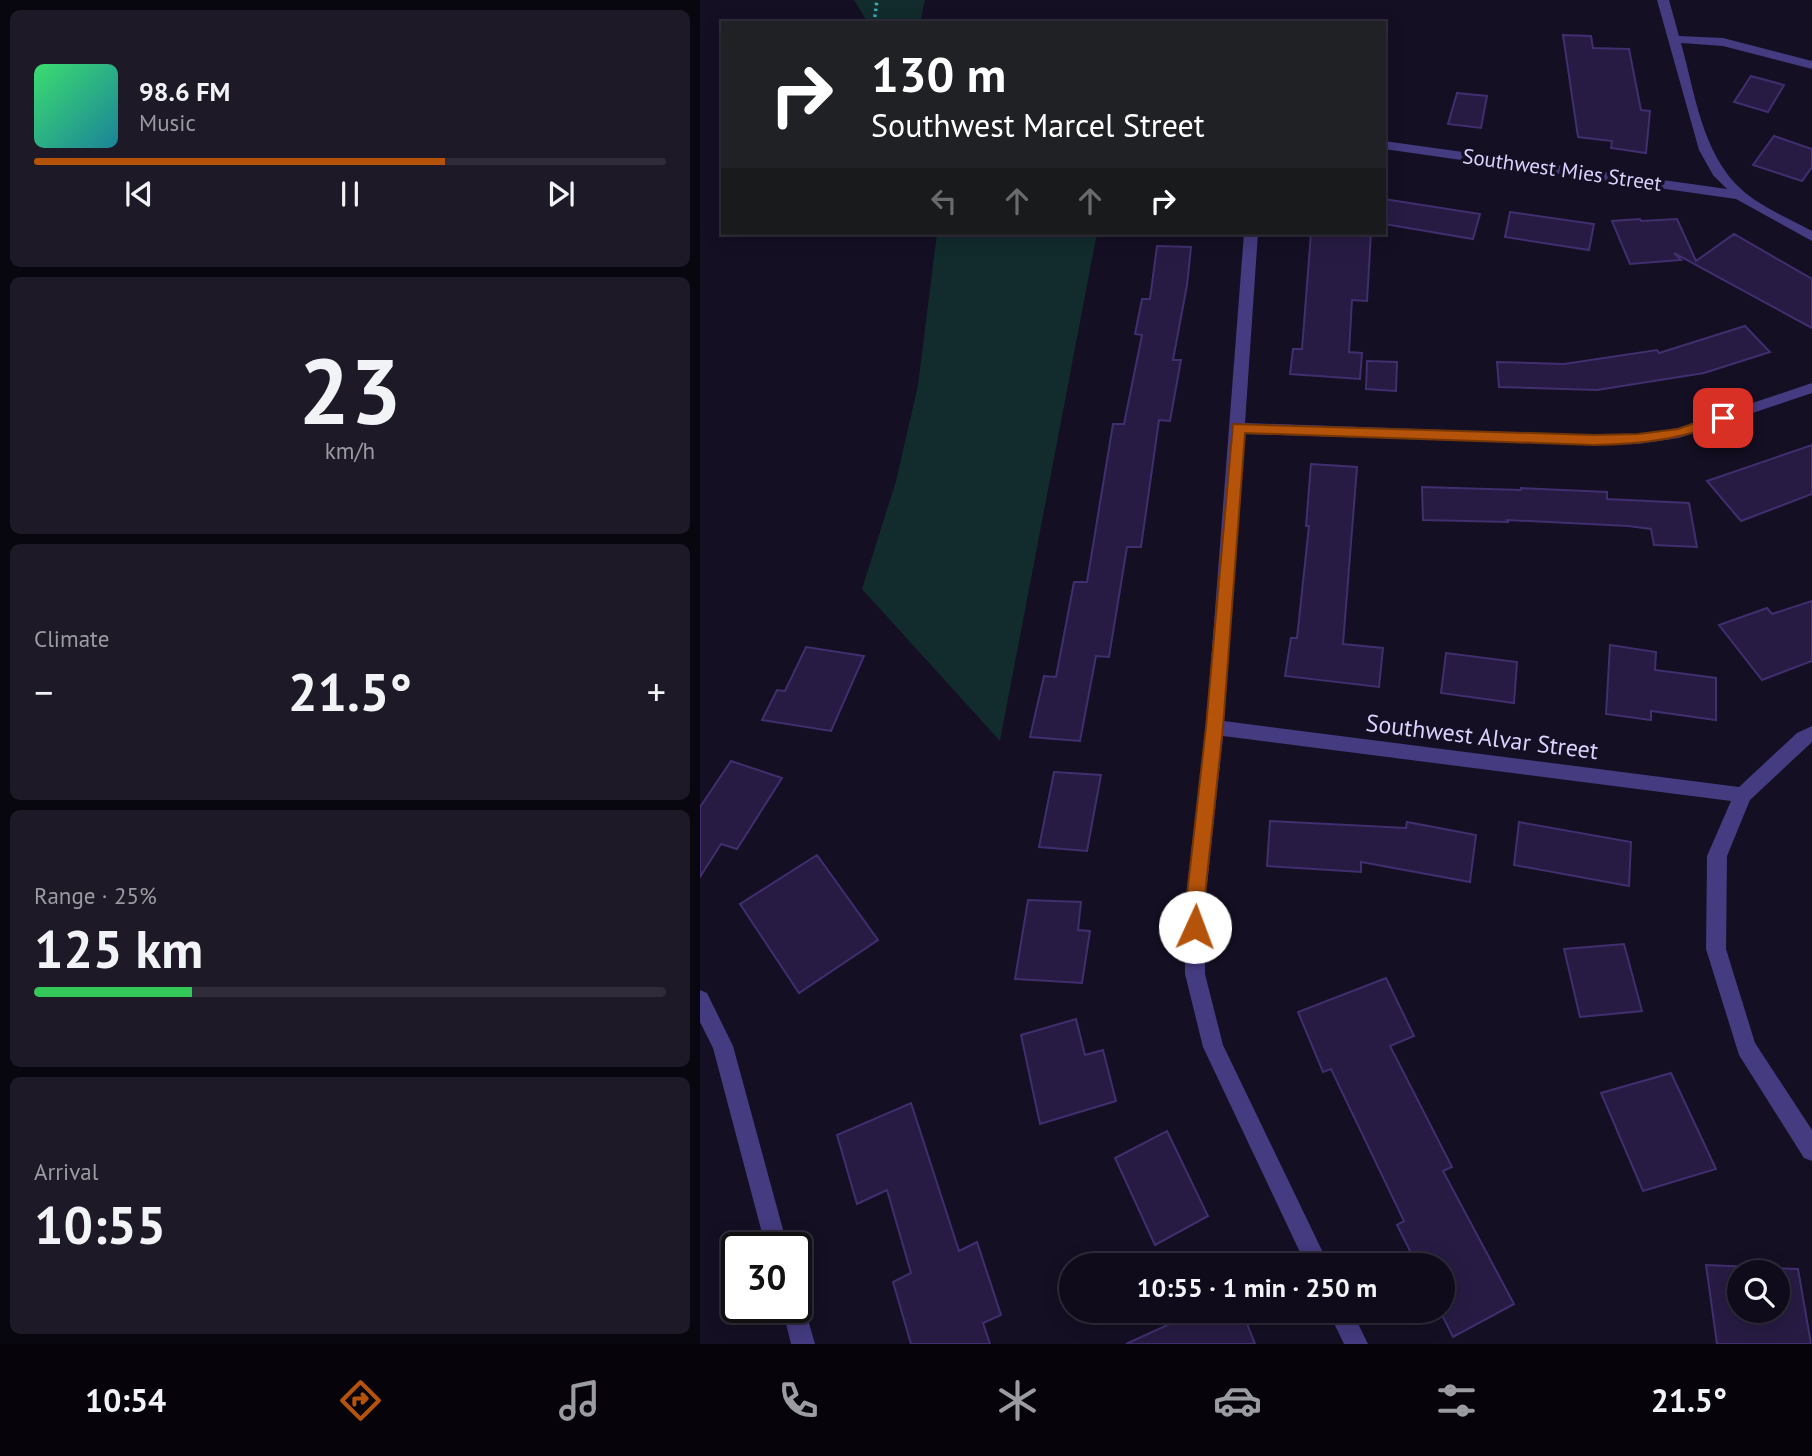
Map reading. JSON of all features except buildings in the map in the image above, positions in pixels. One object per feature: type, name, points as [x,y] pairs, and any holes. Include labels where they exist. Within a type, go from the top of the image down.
[{"type":"street","points":[[1663,0],[1705,150],[1718,172],[1739,195],[1812,237]]},
{"type":"street","points":[[1675,39],[1723,42],[1812,65]]},
{"type":"street","name":"Southwest Mies Street","points":[[1386,145],[1739,195]]},
{"type":"street","points":[[1251,235],[1215,727],[1195,904],[1195,974],[1213,1047],[1312,1253]]},
{"type":"street","points":[[1238,428],[1594,440],[1638,439],[1679,433],[1812,388]]},
{"type":"street","name":"Southwest Alvar Street","points":[[1215,727],[1743,795]]},
{"type":"street","points":[[1812,734],[1802,738],[1743,795],[1717,856],[1716,949],[1746,1048],[1812,1150]]},
{"type":"street","points":[[700,1000],[723,1046],[773,1232]]},
{"type":"street","points":[[797,1323],[803,1344]]},
{"type":"street","points":[[1346,1323],[1356,1344]]},
{"type":"path","points":[[874,21],[877,0]]},
{"type":"green space","points":[[854,0],[925,0],[920,21],[867,21]]},
{"type":"green space","points":[[937,235],[1097,235],[1000,741],[862,589],[896,481],[918,385]]},
{"type":"route","points":[[1195,927],[1195,904],[1215,727],[1238,428],[1594,440],[1638,439],[1679,433],[1723,418]]}]
